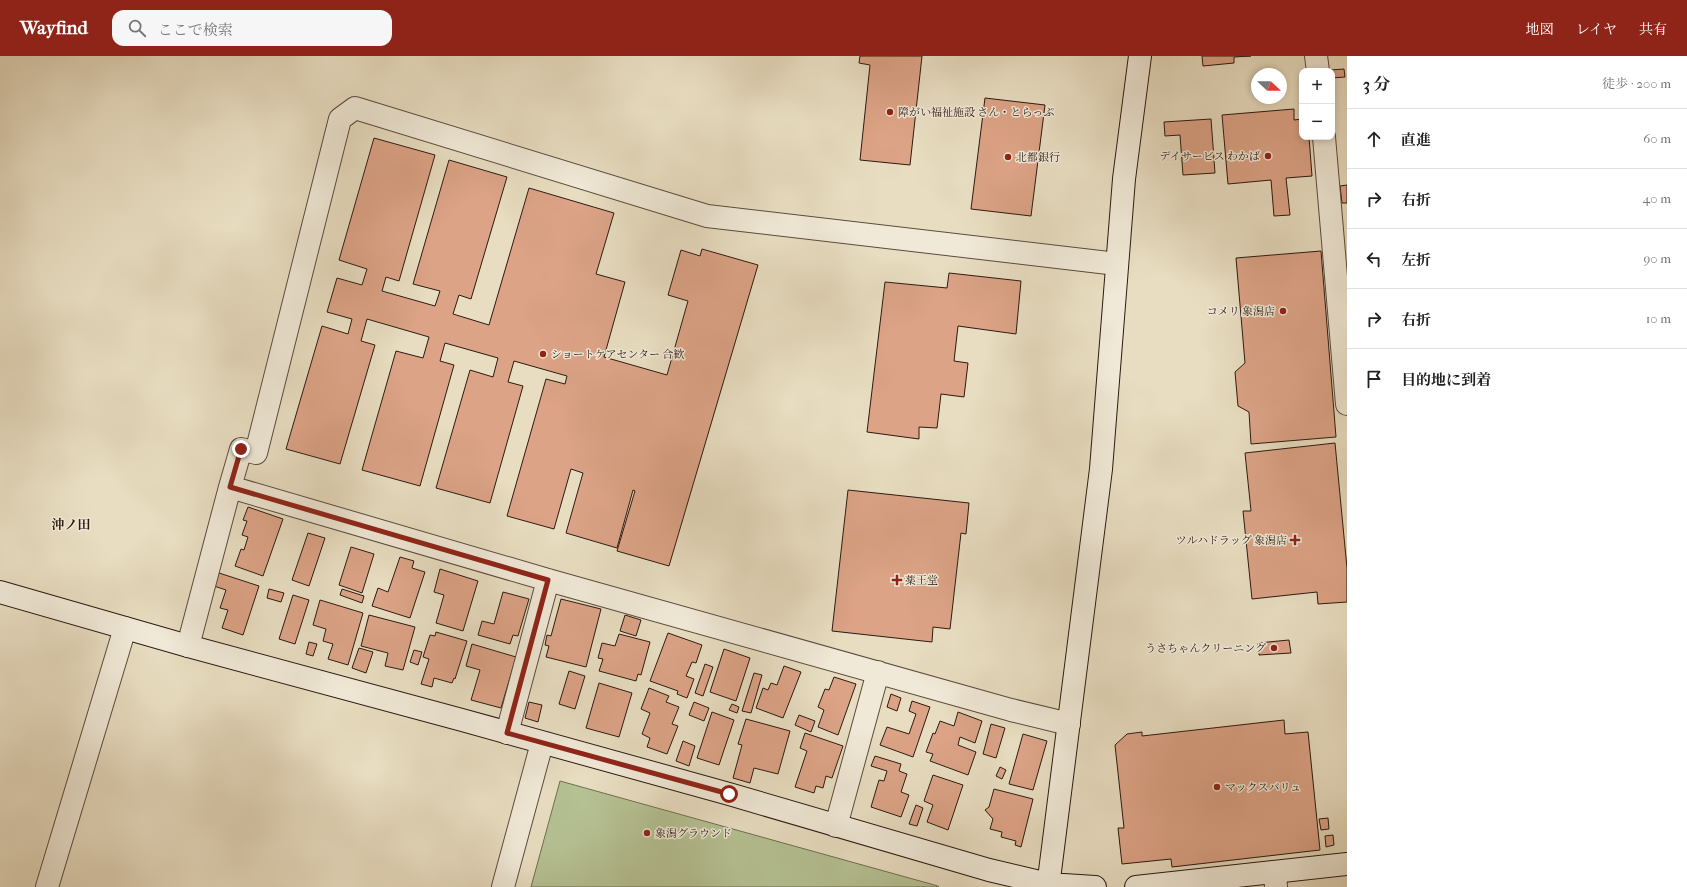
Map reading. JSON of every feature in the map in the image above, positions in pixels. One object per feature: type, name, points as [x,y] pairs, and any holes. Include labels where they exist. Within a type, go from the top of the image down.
[{"type":"street","points":[[1048,886],[1101,469],[1124,178],[1140,56]]},
{"type":"street","points":[[1316,56],[1318,68]]},
{"type":"street","points":[[188,646],[241,449],[256,453],[340,119],[355,108],[707,216],[1117,264]]},
{"type":"street","points":[[1324,140],[1347,404]]},
{"type":"street","points":[[230,487],[548,580],[1012,710],[1068,724]]},
{"type":"street","points":[[507,733],[548,580]]},
{"type":"street","points":[[0,592],[188,646],[729,794],[1048,886],[1095,887]]},
{"type":"street","points":[[47,887],[125,628]]},
{"type":"street","points":[[836,826],[878,672]]},
{"type":"street","points":[[503,887],[542,743]]},
{"type":"street","points":[[1136,887],[1275,879],[1347,864]]},
{"type":"green space","name":"象潟グラウンド","points":[[560,781],[938,886],[939,887],[531,887]]},
{"type":"building","name":"障がい福祉施設 さん・とらっぷ","points":[[860,56],[922,56],[910,165],[860,160],[870,65],[859,63]]},
{"type":"building","points":[[1202,56],[1251,56],[1234,57],[1234,63],[1203,66]]},
{"type":"building","points":[[1344,69],[1345,77],[1335,78],[1335,70]]},
{"type":"building","name":"北都銀行","points":[[985,98],[1045,105],[1031,216],[971,209]]},
{"type":"building","name":"デイサービス わかば","points":[[1294,109],[1294,120],[1299,119],[1299,140],[1309,140],[1312,176],[1286,178],[1290,215],[1274,216],[1271,180],[1228,184],[1222,115]]},
{"type":"building","points":[[1211,119],[1215,173],[1183,175],[1180,135],[1165,136],[1164,122]]},
{"type":"building","name":"ショートケアセンター 合歓","points":[[374,138],[435,155],[399,281],[386,277],[382,291],[435,306],[440,291],[413,284],[449,160],[507,177],[471,299],[459,295],[453,314],[489,325],[529,188],[614,213],[596,274],[625,282],[604,357],[667,375],[688,301],[668,295],[681,250],[700,256],[702,249],[758,265],[669,566],[617,551],[635,491],[633,490],[617,548],[566,533],[583,473],[571,469],[554,529],[507,516],[546,379],[565,384],[567,376],[514,361],[508,382],[523,386],[490,503],[436,488],[470,370],[493,377],[498,358],[445,343],[440,361],[454,365],[420,486],[362,470],[396,351],[423,358],[429,337],[367,319],[361,341],[375,345],[340,464],[286,449],[322,326],[348,334],[352,319],[327,312],[337,278],[362,285],[367,269],[339,260]]},
{"type":"building","points":[[1347,185],[1347,203],[1342,203],[1340,186]]},
{"type":"building","name":"コメリ 象潟店","points":[[1321,251],[1336,437],[1251,444],[1249,412],[1238,406],[1235,372],[1245,363],[1236,258]]},
{"type":"building","points":[[949,273],[1021,281],[1016,334],[958,326],[954,361],[968,363],[964,397],[941,394],[937,428],[919,427],[919,439],[867,432],[885,282],[947,288]]},
{"type":"building","name":"ツルハドラッグ 象潟店","points":[[1335,443],[1347,568],[1347,602],[1318,604],[1317,592],[1252,599],[1243,511],[1251,511],[1245,453]]},
{"type":"building","name":"薬王堂","points":[[848,490],[969,503],[966,534],[961,533],[950,629],[933,627],[932,642],[832,631]]},
{"type":"building","points":[[248,507],[283,519],[263,576],[235,566],[241,549],[244,550],[248,537],[242,535],[247,521],[243,520]]},
{"type":"building","points":[[308,533],[325,538],[309,586],[292,580]]},
{"type":"building","points":[[351,547],[374,554],[362,593],[339,585]]},
{"type":"building","points":[[400,557],[414,561],[412,568],[425,572],[410,618],[372,606],[378,588],[388,592]]},
{"type":"building","points":[[440,569],[478,581],[463,631],[436,623],[444,595],[434,592]]},
{"type":"building","points":[[219,573],[259,586],[243,635],[222,628],[228,610],[220,608],[226,590],[214,586]]},
{"type":"building","points":[[269,589],[284,593],[281,602],[267,598]]},
{"type":"building","points":[[342,589],[364,596],[362,603],[340,595]]},
{"type":"building","points":[[503,592],[529,599],[518,636],[513,635],[510,644],[478,635],[482,621],[494,624]]},
{"type":"building","points":[[293,595],[309,600],[295,644],[279,639]]},
{"type":"building","points":[[561,599],[601,609],[586,667],[546,657],[549,646],[545,645],[547,635],[551,636]]},
{"type":"building","points":[[320,600],[363,613],[348,665],[328,659],[333,644],[323,641],[326,629],[313,625]]},
{"type":"building","points":[[369,615],[415,627],[403,670],[385,666],[388,653],[361,646]]},
{"type":"building","points":[[625,615],[641,620],[636,636],[620,631]]},
{"type":"building","points":[[436,632],[467,641],[455,679],[454,678],[452,683],[434,678],[432,687],[421,684],[429,659],[423,657],[430,635],[435,636]]},
{"type":"building","points":[[668,633],[702,645],[696,663],[692,662],[686,676],[694,679],[687,698],[677,694],[678,691],[650,681]]},
{"type":"building","points":[[619,634],[650,642],[641,675],[638,674],[636,681],[599,671],[603,659],[598,658],[602,643],[615,646]]},
{"type":"building","name":"うさちゃんクリーニング","points":[[1289,640],[1291,653],[1259,655],[1258,643]]},
{"type":"building","points":[[309,642],[317,644],[313,656],[306,654]]},
{"type":"building","points":[[472,644],[516,657],[501,708],[471,700],[480,670],[466,666]]},
{"type":"building","points":[[359,648],[373,652],[366,673],[352,668]]},
{"type":"building","points":[[724,649],[750,658],[736,701],[710,692]]},
{"type":"building","points":[[414,650],[422,652],[418,665],[410,662]]},
{"type":"building","points":[[705,664],[713,667],[703,696],[695,693]]},
{"type":"building","points":[[784,666],[801,672],[783,718],[756,708],[763,688],[768,690],[771,683],[777,685]]},
{"type":"building","points":[[569,671],[585,676],[575,709],[559,704]]},
{"type":"building","points":[[754,673],[762,675],[751,713],[742,711]]},
{"type":"building","points":[[834,677],[856,684],[838,735],[818,727],[824,710],[818,707],[825,689],[829,690]]},
{"type":"building","points":[[599,683],[632,693],[619,737],[586,728]]},
{"type":"building","points":[[649,688],[669,696],[666,702],[679,707],[672,724],[678,726],[667,754],[647,747],[650,738],[642,734],[650,713],[641,709]]},
{"type":"building","points":[[891,694],[901,698],[897,711],[887,707]]},
{"type":"building","points":[[912,701],[930,707],[913,757],[880,745],[887,727],[909,734],[916,714],[909,711]]},
{"type":"building","points":[[529,702],[542,705],[538,722],[525,718]]},
{"type":"building","points":[[694,702],[709,708],[704,721],[689,715]]},
{"type":"building","points":[[732,704],[739,707],[737,713],[729,710]]},
{"type":"building","points":[[712,712],[734,720],[719,765],[697,758]]},
{"type":"building","points":[[958,712],[982,721],[975,743],[960,737],[958,745],[976,752],[968,775],[930,761],[933,754],[926,752],[933,733],[935,734],[940,721],[954,726]]},
{"type":"building","points":[[799,715],[815,721],[811,732],[795,725]]},
{"type":"building","points":[[746,719],[790,731],[778,774],[754,768],[750,783],[733,778],[742,745],[738,744]]},
{"type":"building","name":"マックスバリュ","points":[[1284,720],[1285,734],[1308,732],[1320,850],[1172,867],[1171,859],[1122,864],[1118,828],[1124,828],[1115,745],[1127,734],[1142,732],[1142,736]]},
{"type":"building","points":[[991,724],[1005,728],[996,758],[983,754]]},
{"type":"building","points":[[805,733],[843,746],[832,778],[826,776],[823,788],[816,786],[814,793],[795,787],[807,751],[800,748]]},
{"type":"building","points":[[1023,734],[1047,741],[1033,790],[1009,784]]},
{"type":"building","points":[[683,741],[695,746],[689,766],[676,761]]},
{"type":"building","points":[[875,756],[901,764],[899,771],[907,774],[901,792],[909,795],[901,817],[871,807],[879,780],[884,781],[887,771],[871,766]]},
{"type":"building","points":[[1000,767],[1006,770],[1002,779],[996,776]]},
{"type":"building","points":[[933,775],[963,785],[948,830],[927,822],[933,805],[924,801]]},
{"type":"building","points":[[994,789],[1033,799],[1021,847],[1015,845],[1016,841],[1001,837],[1002,832],[990,829],[993,819],[985,810],[989,807]]},
{"type":"building","points":[[916,805],[923,808],[917,826],[909,824]]},
{"type":"building","points":[[1328,818],[1329,829],[1321,830],[1319,819]]},
{"type":"building","points":[[1333,835],[1334,845],[1326,847],[1325,836]]},
{"type":"place","name":"障がい福祉施設 さん・とらっぷ","points":[[890,112]]},
{"type":"place","name":"デイサービス わかば","points":[[1268,156]]},
{"type":"place","name":"北都銀行","points":[[1008,157]]},
{"type":"place","name":"コメリ 象潟店","points":[[1283,311]]},
{"type":"place","name":"ショートケアセンター 合歓","points":[[543,354]]},
{"type":"place","name":"ツルハドラッグ 象潟店","points":[[1295,540]]},
{"type":"place","name":"薬王堂","points":[[897,580]]},
{"type":"place","name":"うさちゃんクリーニング","points":[[1274,648]]},
{"type":"place","name":"マックスバリュ","points":[[1217,787]]},
{"type":"place","name":"象潟グラウンド","points":[[647,833]]},
{"type":"district","name":"沖ノ田","points":[[71,524]]},
{"type":"route","points":[[241,449],[230,487],[548,580],[507,733],[729,794]]}]
